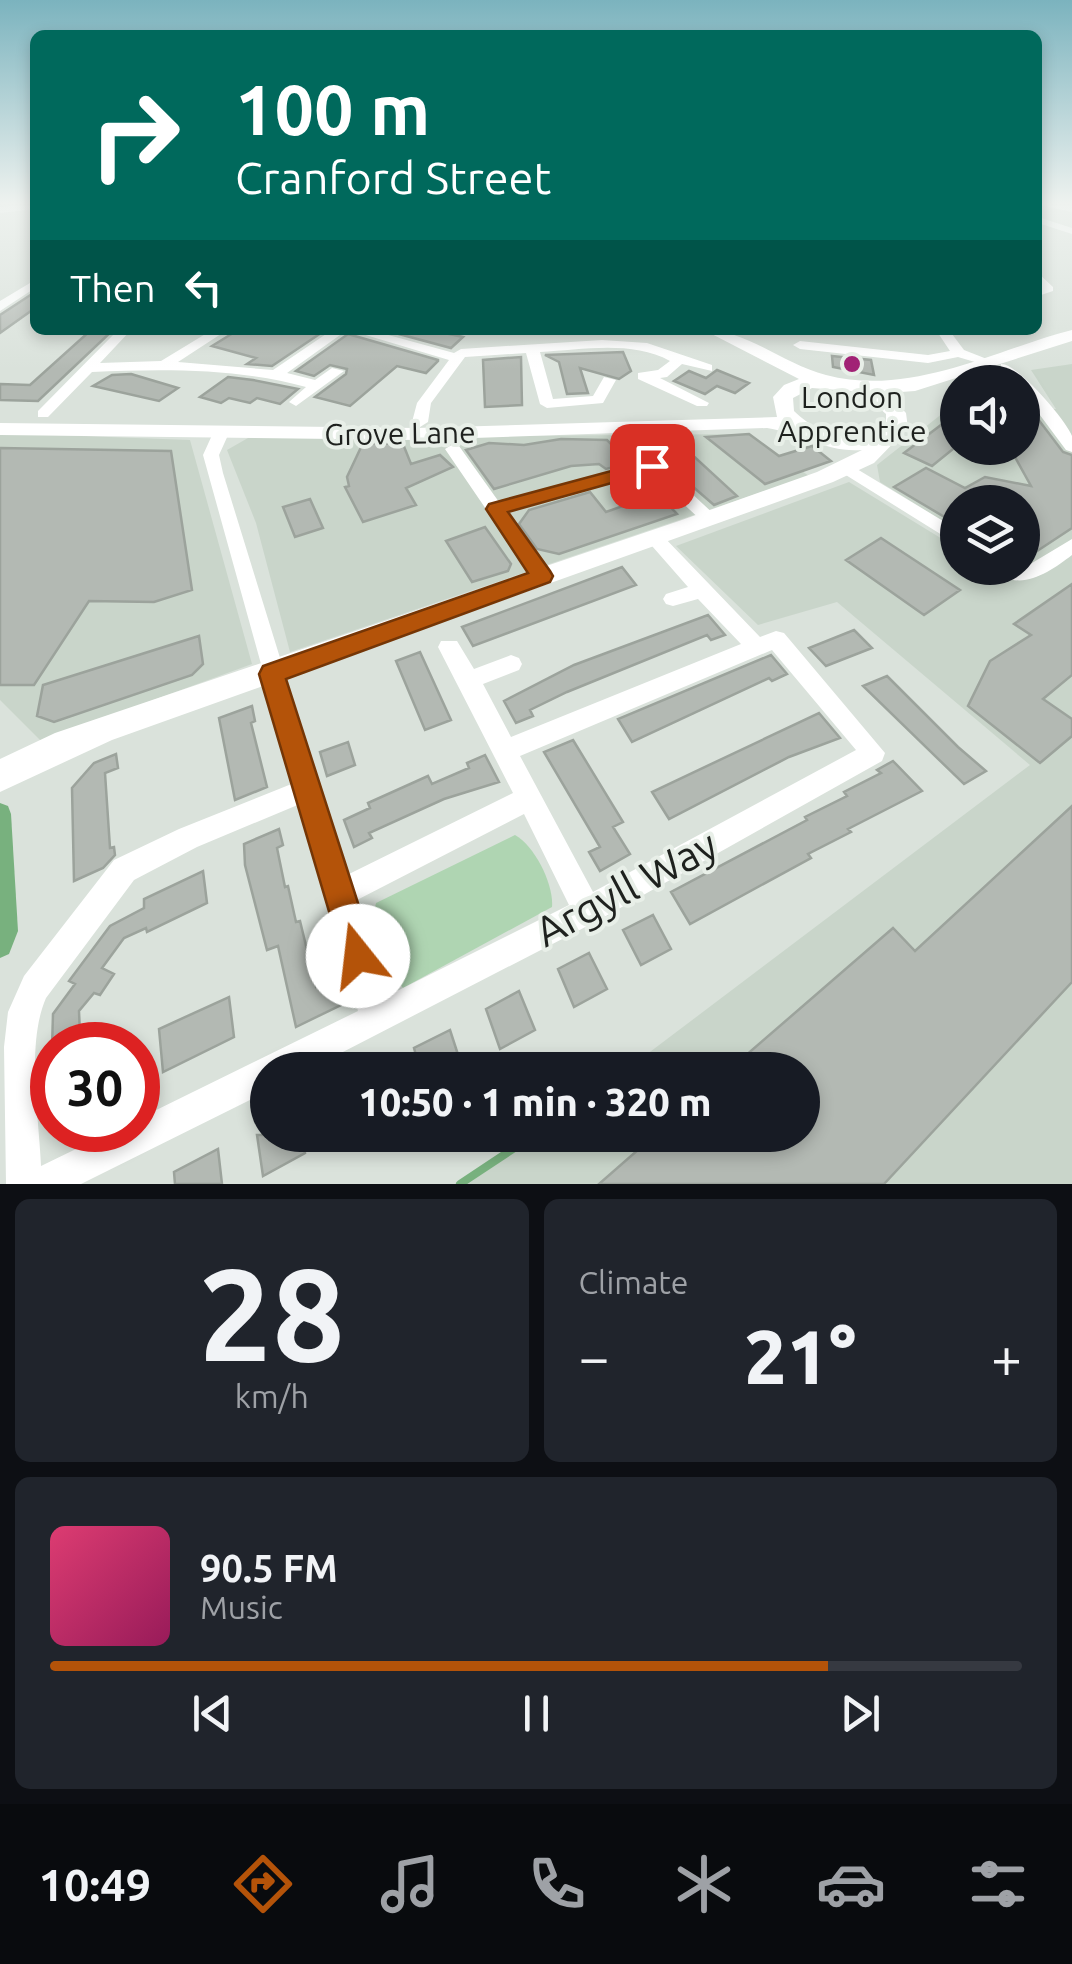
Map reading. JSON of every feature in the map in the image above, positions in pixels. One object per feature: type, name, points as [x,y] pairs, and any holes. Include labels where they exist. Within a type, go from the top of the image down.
[{"type":"main road","points":[[731,335],[795,372],[860,388],[908,386],[1072,348]]},
{"type":"main road","points":[[0,776],[52,747],[176,702],[272,674],[847,468],[866,458],[912,398],[1072,335]]},
{"type":"main road","points":[[755,351],[786,379],[784,412],[799,427]]},
{"type":"main road","name":"Grove Lane","points":[[0,412],[420,422],[769,412],[787,396],[828,382]]},
{"type":"main road","points":[[860,388],[878,396],[893,424]]},
{"type":"main road","name":"Grove Lane","points":[[0,429],[442,434],[767,422],[799,427],[834,441]]},
{"type":"main road","points":[[847,468],[834,441],[865,443],[893,424]]},
{"type":"street","points":[[0,307],[30,286]]},
{"type":"street","points":[[44,414],[121,335]]},
{"type":"street","points":[[164,364],[213,335]]},
{"type":"street","points":[[276,374],[334,335]]},
{"type":"street","points":[[374,335],[455,357],[479,350],[532,350],[599,340],[656,349],[707,368]]},
{"type":"street","points":[[946,335],[960,353]]},
{"type":"street","points":[[624,344],[643,376],[702,403]]},
{"type":"street","points":[[800,346],[928,358],[960,353],[996,364],[1019,376],[1072,447]]},
{"type":"street","points":[[532,350],[547,404],[598,400],[612,385]]},
{"type":"street","points":[[420,422],[424,403],[455,357]]},
{"type":"street","points":[[643,376],[662,374],[677,362],[675,357]]},
{"type":"street","points":[[87,368],[164,364],[276,374],[317,385]]},
{"type":"street","points":[[296,402],[337,372]]},
{"type":"street","points":[[221,433],[211,454],[215,473],[376,1020]]},
{"type":"street","points":[[453,449],[542,576]]},
{"type":"street","points":[[496,509],[652,466],[709,518]]},
{"type":"street","points":[[847,468],[940,527]]},
{"type":"street","points":[[508,750],[757,647],[654,538]]},
{"type":"street","points":[[1040,567],[1072,544]]},
{"type":"street","points":[[672,600],[702,590]]},
{"type":"street","name":"Argyll Way","points":[[311,1052],[587,911],[873,753],[776,639],[757,647]]},
{"type":"street","points":[[449,647],[508,750],[587,911]]},
{"type":"street","points":[[469,680],[511,664]]},
{"type":"street","points":[[24,1184],[20,1048],[24,1012],[35,987],[124,870],[188,838],[308,789]]},
{"type":"street","points":[[340,894],[531,797]]},
{"type":"street","name":"Argyll Way","points":[[43,1184],[250,1082]]},
{"type":"shaded area","points":[[1072,364],[1072,1184],[460,1184],[508,1152],[820,1152],[820,1052],[650,1052],[1030,765],[837,602],[758,625],[676,546],[849,482],[940,538],[940,585],[1040,585],[1040,485],[940,485],[940,519],[880,482],[877,465],[940,415],[940,465],[1040,465],[1040,409],[1056,409],[1040,384],[1040,369]]},
{"type":"shaded area","points":[[0,433],[190,440],[252,664],[41,741],[0,700]]},
{"type":"shaded area","points":[[749,434],[809,476],[290,652],[256,523],[227,450],[248,438]]},
{"type":"green space","points":[[515,835],[530,848],[542,867],[552,907],[403,988],[380,947],[376,903]]},
{"type":"building","points":[[30,295],[30,312],[0,333],[0,315]]},
{"type":"building","points":[[85,335],[108,335],[38,401],[0,400],[0,384],[30,385]]},
{"type":"building","points":[[230,335],[318,335],[272,366],[247,364],[256,358],[212,346]]},
{"type":"building","points":[[347,335],[438,360],[426,373],[397,366],[350,406],[315,397],[346,374],[347,369],[330,365],[314,376],[296,371]]},
{"type":"building","points":[[403,335],[463,337],[451,348]]},
{"type":"building","points":[[623,352],[631,371],[619,379],[580,368],[588,393],[567,394],[559,362],[545,355]]},
{"type":"building","name":"London Apprentice","points":[[832,356],[871,360],[874,375],[833,367]]},
{"type":"building","points":[[521,357],[522,405],[485,407],[483,360]]},
{"type":"building","points":[[717,370],[749,383],[735,393],[717,386],[705,394],[674,381],[689,371],[706,378]]},
{"type":"building","points":[[131,374],[178,388],[159,401],[93,386],[112,375]]},
{"type":"building","points":[[228,377],[298,389],[280,404],[257,398],[250,403],[229,398],[221,403],[200,397]]},
{"type":"building","points":[[1040,422],[1063,452],[1072,455],[1072,528],[1040,549],[1040,485],[1030,485],[1019,465],[1040,465]]},
{"type":"building","points":[[940,426],[940,460],[932,466],[904,453]]},
{"type":"building","points":[[749,434],[779,456],[812,446],[831,461],[765,484],[706,437]]},
{"type":"building","points":[[638,437],[642,441],[675,439],[737,496],[714,505],[661,459],[653,457],[606,469],[599,464],[571,466],[494,489],[466,450],[489,443],[524,445],[561,439],[607,440],[612,445]]},
{"type":"building","points":[[363,443],[403,444],[411,464],[440,455],[453,467],[406,488],[416,505],[363,522],[345,487],[349,486],[347,477]]},
{"type":"building","points":[[0,448],[171,451],[192,590],[154,602],[89,601],[34,685],[0,685]]},
{"type":"building","points":[[926,468],[959,485],[940,485],[940,514],[894,487]]},
{"type":"building","points":[[648,476],[668,494],[661,497],[677,514],[559,554],[537,549],[519,524],[529,510],[590,492],[606,512],[637,501],[620,484]]},
{"type":"building","points":[[985,477],[1026,485],[970,485]]},
{"type":"building","points":[[310,499],[323,528],[295,537],[283,507]]},
{"type":"building","points":[[485,527],[511,564],[508,571],[472,582],[446,541]]},
{"type":"building","points":[[881,538],[940,577],[940,585],[952,585],[960,590],[924,615],[846,560]]},
{"type":"building","points":[[622,567],[636,585],[473,646],[462,627]]},
{"type":"building","points":[[1072,584],[1072,675],[1043,699],[1072,719],[1072,736],[1040,763],[968,706],[990,661],[1031,635],[1014,624]]},
{"type":"building","points":[[708,615],[725,635],[711,640],[707,635],[567,692],[530,710],[533,716],[516,723],[504,701],[574,665]]},
{"type":"building","points":[[854,630],[872,648],[826,666],[809,648]]},
{"type":"building","points":[[199,636],[203,664],[192,675],[54,722],[37,716],[43,685]]},
{"type":"building","points":[[420,652],[451,720],[425,730],[396,661]]},
{"type":"building","points":[[771,655],[787,674],[772,681],[769,678],[632,742],[618,719]]},
{"type":"building","points":[[887,676],[986,771],[964,784],[863,686]]},
{"type":"building","points":[[252,706],[255,721],[251,723],[267,787],[235,800],[219,718]]},
{"type":"building","points":[[819,713],[840,738],[789,757],[669,819],[652,792]]},
{"type":"building","points":[[573,740],[623,822],[613,827],[630,854],[600,871],[589,852],[600,847],[544,752]]},
{"type":"building","points":[[348,742],[355,765],[327,776],[320,752]]},
{"type":"building","points":[[116,754],[118,768],[105,773],[110,848],[114,847],[115,855],[103,868],[74,881],[72,788],[94,763]]},
{"type":"building","points":[[485,755],[499,782],[444,799],[369,833],[372,838],[354,847],[344,820],[370,808],[368,803],[428,776],[432,784],[469,768],[467,763]]},
{"type":"building","points":[[893,761],[922,791],[848,829],[851,832],[808,854],[811,858],[690,924],[671,892],[807,820],[805,817],[847,796],[844,792],[881,773],[877,770]]},
{"type":"building","points":[[1072,806],[1072,982],[884,1184],[599,1184],[636,1152],[820,1152],[820,1052],[750,1052],[893,928],[915,951]]},
{"type":"building","points":[[279,829],[283,845],[277,848],[285,887],[288,886],[296,922],[300,921],[316,987],[333,979],[341,1005],[296,1027],[278,946],[267,950],[245,865],[244,844]]},
{"type":"building","points":[[203,871],[207,903],[147,932],[146,928],[124,938],[102,968],[114,974],[100,995],[94,993],[79,1011],[79,1022],[53,1022],[53,1014],[75,984],[69,981],[110,926],[144,908],[144,899]]},
{"type":"building","points":[[653,915],[671,949],[641,965],[623,930]]},
{"type":"building","points":[[589,953],[607,989],[574,1007],[558,969]]},
{"type":"building","points":[[519,991],[535,1030],[500,1049],[486,1009]]},
{"type":"building","points":[[229,997],[234,1037],[163,1072],[160,1029]]},
{"type":"building","points":[[450,1030],[457,1052],[415,1052],[414,1048]]},
{"type":"building","points":[[218,1149],[222,1184],[175,1184],[174,1172]]},
{"type":"building","points":[[259,1152],[305,1152],[305,1153],[263,1176]]},
{"type":"waterway","points":[[0,814],[5,931],[0,945]]},
{"type":"waterway","points":[[460,1184],[508,1152]]},
{"type":"place","name":"London Apprentice","points":[[852,364]]},
{"type":"route","points":[[358,956],[272,674],[542,576],[496,509],[640,466],[652,466]]}]
